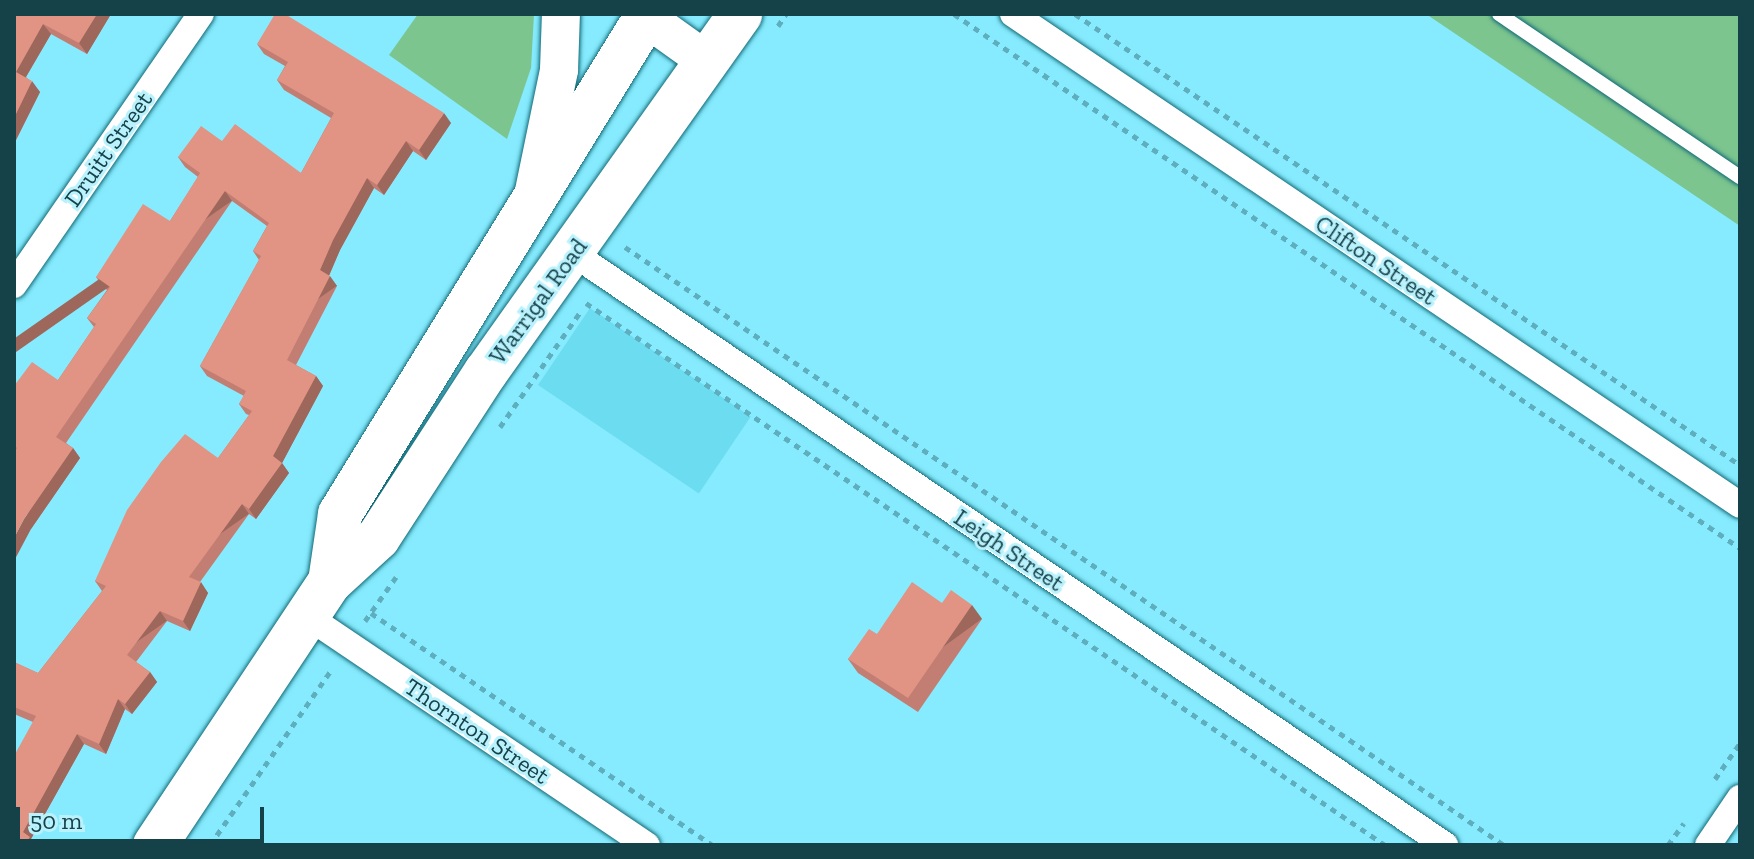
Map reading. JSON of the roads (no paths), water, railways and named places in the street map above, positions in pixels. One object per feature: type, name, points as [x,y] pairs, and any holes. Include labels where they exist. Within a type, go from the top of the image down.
[{"type":"highway","name":"Warrigal Road","points":[[155,845],[318,599],[378,538],[486,372],[574,254],[740,14]]},
{"type":"highway","name":"Warrigal Road","points":[[318,599],[340,514],[645,15]]},
{"type":"main road","points":[[532,202],[559,70],[561,14]]},
{"type":"main road","points":[[645,15],[708,62]]},
{"type":"street","name":"Druitt Street","points":[[14,285],[201,14]]},
{"type":"street","name":"Clifton Street","points":[[1013,14],[1740,505]]},
{"type":"street","name":"Leigh Street","points":[[574,254],[1445,845]]},
{"type":"street","name":"Thornton Street","points":[[318,599],[647,845]]},
{"type":"street","points":[[1708,845],[1740,798]]},
{"type":"lane","points":[[1499,14],[1740,177]]}]
